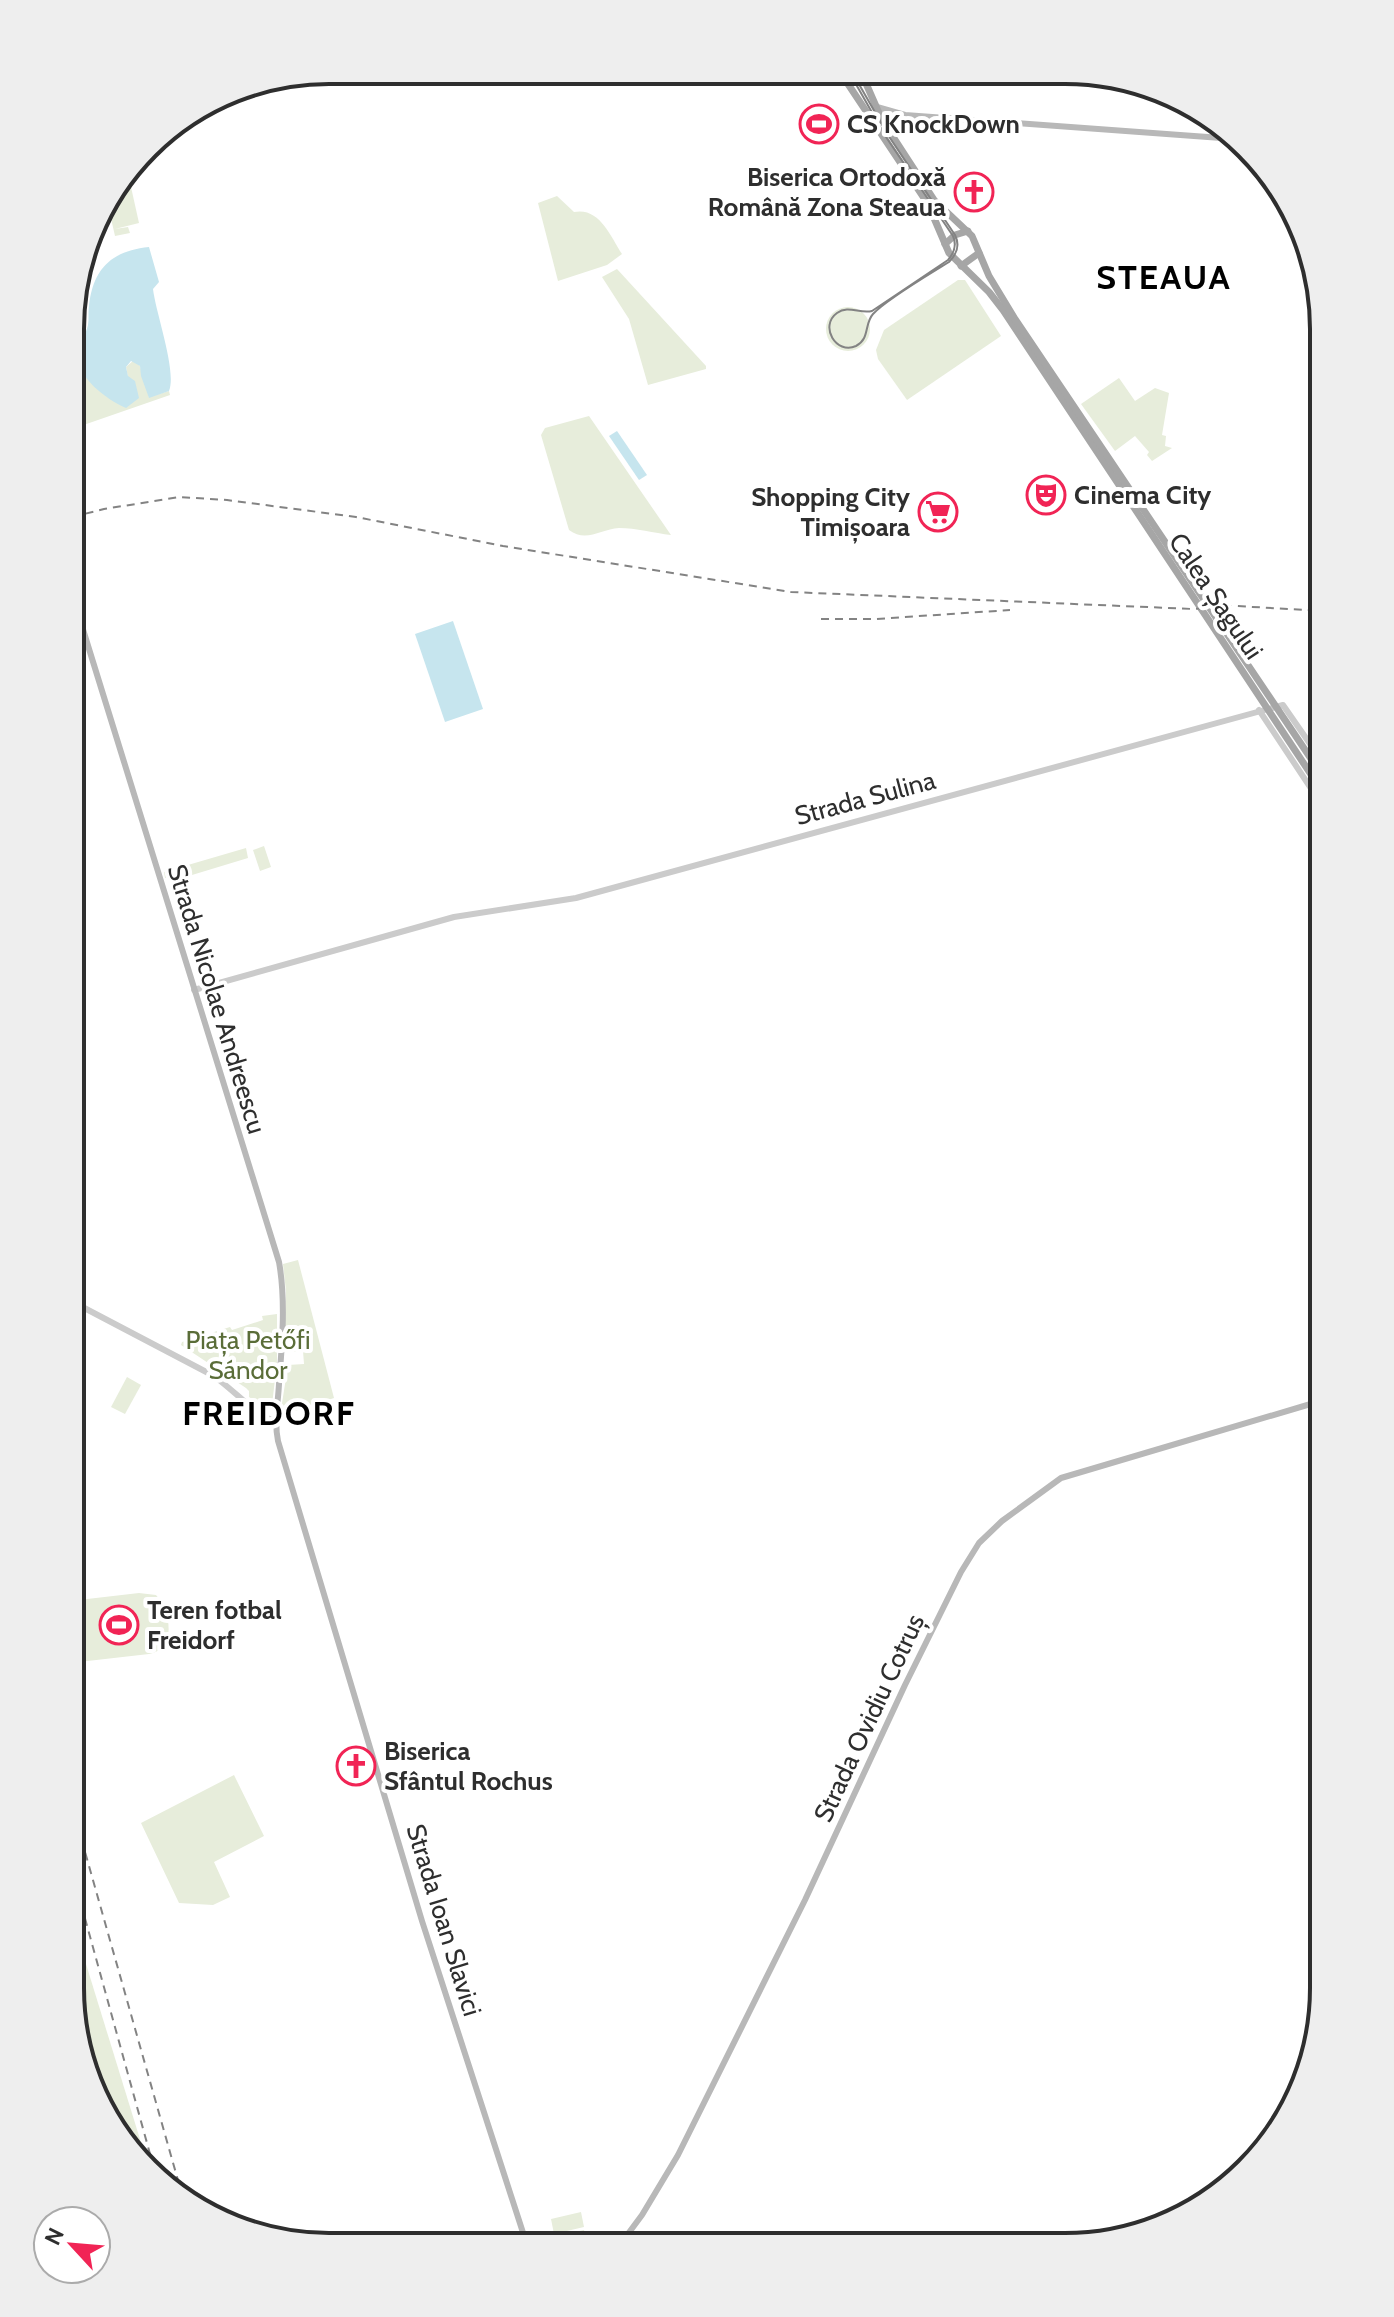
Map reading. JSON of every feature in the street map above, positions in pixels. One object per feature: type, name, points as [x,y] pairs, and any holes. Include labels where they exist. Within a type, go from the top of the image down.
[{"type":"main road","name":"Calea Șagului","points":[[848,84],[928,204],[945,244],[961,266],[1003,310],[1278,718],[1310,770]]},
{"type":"main road","name":"Calea Șagului","points":[[866,84],[876,107],[934,200],[976,242],[989,276],[1125,490]]},
{"type":"main road","points":[[876,107],[905,115],[1217,138]]},
{"type":"main road","points":[[945,244],[955,235],[968,231]]},
{"type":"main road","points":[[961,266],[979,253]]},
{"type":"main road","name":"Strada Nicolae Andreescu","points":[[84,633],[281,1276],[281,1355],[275,1421]]},
{"type":"main road","name":"Calea Șagului","points":[[1278,718],[1310,759]]},
{"type":"main road","name":"Strada Ovidiu Cotruș","points":[[629,2233],[682,2147],[805,1900],[905,1685],[961,1572],[979,1543],[1002,1521],[1061,1478],[1309,1404]]},
{"type":"main road","name":"Strada Ioan Slavici","points":[[275,1421],[278,1441],[426,1932],[523,2233]]},
{"type":"street","name":"Strada Sulina","points":[[194,990],[454,917],[576,898],[1259,710],[1283,705],[1310,743]]},
{"type":"street","points":[[1259,710],[1310,786]]},
{"type":"street","points":[[84,1308],[212,1375],[234,1390],[264,1418],[275,1421]]},
{"type":"green space","points":[[130,187],[139,223],[115,229],[128,227],[130,233],[115,236],[111,219]]},
{"type":"green space","points":[[557,196],[574,212],[597,218],[622,254],[607,265],[558,281],[538,203]]},
{"type":"green space","points":[[617,269],[706,369],[648,385],[629,319],[602,277]]},
{"type":"green space","points":[[958,280],[965,280],[1001,336],[907,400],[878,359],[876,350],[884,330]]},
{"type":"green space","points":[[848,307],[863,314],[870,329],[863,344],[848,351],[833,344],[826,329],[833,314]]},
{"type":"green space","points":[[134,360],[140,366],[149,397],[169,391],[170,395],[84,425],[84,375],[86,378],[128,377],[126,367]]},
{"type":"green space","points":[[1119,378],[1135,401],[1155,388],[1169,393],[1162,435],[1166,436],[1165,446],[1172,448],[1152,461],[1147,455],[1149,452],[1135,436],[1115,451],[1081,404]]},
{"type":"green space","points":[[589,416],[671,535],[619,528],[581,535],[569,530],[541,435],[545,428]]},
{"type":"green space","points":[[264,846],[271,867],[260,871],[253,850]]},
{"type":"green space","points":[[246,848],[248,858],[192,875],[191,871],[165,878],[164,872]]},
{"type":"green space","points":[[298,1260],[334,1398],[280,1416],[288,1365],[304,1364],[303,1351],[288,1352],[284,1347],[286,1291],[283,1264]]},
{"type":"green space","name":"Piața Petőfi Sándor","points":[[277,1314],[277,1362],[272,1405],[268,1409],[249,1397],[246,1388],[181,1345],[182,1342],[230,1327],[232,1330],[263,1320],[262,1316]]},
{"type":"green space","points":[[127,1377],[141,1385],[125,1414],[111,1407]]},
{"type":"green space","name":"Teren fotbal Freidorf","points":[[139,1593],[156,1595],[168,1620],[169,1629],[164,1645],[149,1654],[84,1661],[84,1599]]},
{"type":"green space","points":[[234,1775],[264,1836],[214,1862],[230,1897],[213,1905],[179,1903],[141,1823]]},
{"type":"green space","points":[[84,1957],[142,2145],[117,2110],[92,2051],[86,2020]]},
{"type":"green space","points":[[581,2212],[584,2227],[554,2233],[551,2219]]},
{"type":"water","points":[[149,247],[159,282],[153,289],[171,382],[169,391],[149,398],[140,366],[131,361],[126,367],[128,376],[135,381],[139,398],[126,408],[100,392],[84,374],[84,335],[91,293],[100,272],[114,258]]},
{"type":"water","points":[[617,431],[647,475],[639,480],[609,436]]},
{"type":"water","points":[[453,621],[483,709],[445,722],[415,634]]},
{"type":"tram line","points":[[856,84],[886,137],[953,236],[955,246],[948,260],[872,311],[845,310],[837,313],[830,325],[832,338],[849,348],[863,339],[873,314],[949,262],[957,246],[955,235],[888,135],[859,84]]},
{"type":"railway","points":[[84,514],[180,497],[227,500],[356,517],[503,546],[791,592],[1193,609],[1236,606],[1310,610]]},
{"type":"railway","points":[[821,619],[876,619],[1010,610]]},
{"type":"railway","points":[[84,1848],[178,2180]]},
{"type":"railway","points":[[84,1915],[150,2154]]},
{"type":"place","name":"CS KnockDown","points":[[819,124]]},
{"type":"place","name":"Biserica Ortodoxă Română Zona Steaua","points":[[974,192]]},
{"type":"place","name":"Cinema City","points":[[1046,495]]},
{"type":"place","name":"Shopping City Timișoara","points":[[938,512]]},
{"type":"place","name":"Teren fotbal Freidorf","points":[[119,1625]]},
{"type":"place","name":"Biserica Sfântul Rochus","points":[[356,1766]]},
{"type":"district","name":"STEAUA","points":[[1164,277]]},
{"type":"district","name":"FREIDORF","points":[[269,1413]]}]
